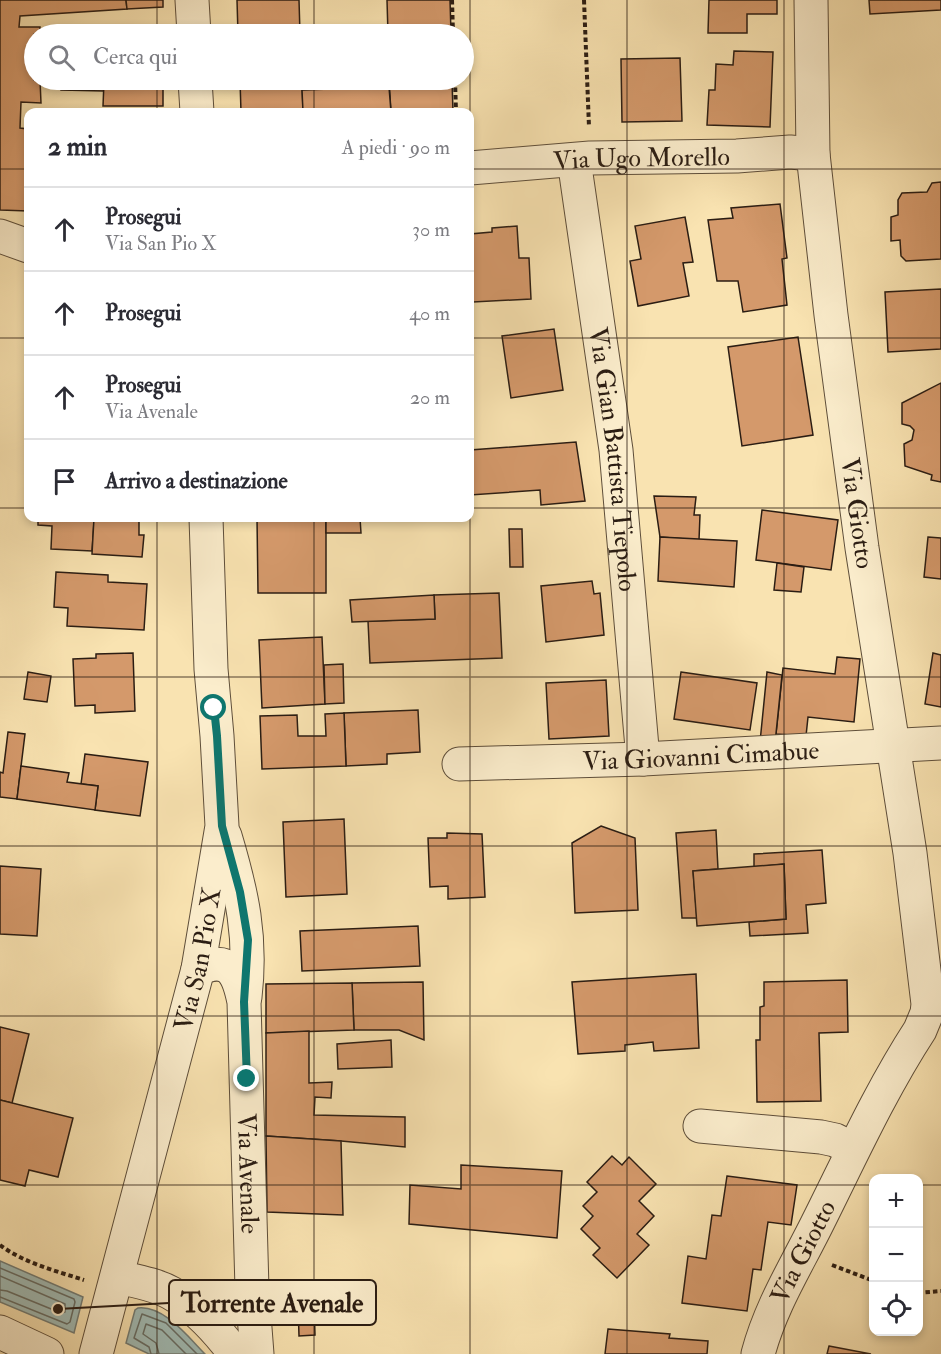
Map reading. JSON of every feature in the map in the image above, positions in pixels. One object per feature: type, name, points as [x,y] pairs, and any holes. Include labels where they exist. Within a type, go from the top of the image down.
[{"type":"street","points":[[192,0],[193,24]]},
{"type":"street","name":"Via Giotto","points":[[758,1354],[775,1305],[853,1149],[932,1029],[927,1013],[929,999],[894,744],[862,548],[831,315],[813,154],[811,0]]},
{"type":"street","points":[[196,90],[197,108]]},
{"type":"street","name":"Via Ugo Morello","points":[[474,167],[582,147],[737,156],[790,152],[813,154]]},
{"type":"street","name":"Via Gian Battista Tiepolo","points":[[582,147],[616,450],[643,759]]},
{"type":"street","name":"Via San Pio X","points":[[98,1347],[198,969],[222,826],[211,669],[206,522]]},
{"type":"street","name":"Via Giovanni Cimabue","points":[[459,764],[643,759],[941,743]]},
{"type":"street","points":[[222,826],[240,892],[248,940],[244,1002]]},
{"type":"street","name":"Via Avenale","points":[[198,969],[217,963],[228,967],[237,978],[244,1002],[253,1307],[257,1354]]},
{"type":"street","points":[[700,1126],[821,1137],[835,1140],[853,1149]]},
{"type":"street","points":[[113,1290],[152,1286],[171,1293],[203,1318],[235,1354]]},
{"type":"street","points":[[203,1318],[219,1322],[231,1321],[245,1315],[253,1307]]},
{"type":"street","points":[[0,1332],[47,1354]]},
{"type":"path","points":[[452,0],[453,24]]},
{"type":"path","points":[[582,147],[584,0]]},
{"type":"path","points":[[455,90],[456,108]]},
{"type":"path","points":[[0,1245],[8,1251],[48,1268],[113,1290]]},
{"type":"path","points":[[824,1262],[869,1279]]},
{"type":"path","points":[[923,1293],[941,1292]]},
{"type":"water","points":[[0,1261],[83,1297],[74,1333],[0,1302]]},
{"type":"water","points":[[148,1308],[166,1317],[205,1354],[149,1354],[126,1343],[135,1310]]},
{"type":"building","points":[[0,0],[126,0],[127,9],[20,16],[19,27],[24,27],[24,90],[40,90],[41,103],[21,102],[20,128],[24,128],[24,211],[0,210]]},
{"type":"building","points":[[126,0],[163,0],[163,7],[127,9]]},
{"type":"building","points":[[237,0],[299,0],[300,24],[238,24]]},
{"type":"building","points":[[387,0],[450,0],[451,24],[388,24]]},
{"type":"building","points":[[709,0],[777,0],[777,14],[747,14],[747,33],[708,33]]},
{"type":"building","points":[[869,0],[941,0],[941,10],[870,14]]},
{"type":"building","points":[[734,51],[773,52],[770,127],[707,125],[709,90],[715,90],[716,64],[733,65]]},
{"type":"building","points":[[680,58],[682,121],[622,122],[621,59]]},
{"type":"building","points":[[104,90],[163,90],[163,106],[103,106]]},
{"type":"building","points":[[240,90],[302,90],[303,108],[241,108]]},
{"type":"building","points":[[302,90],[389,90],[391,108],[303,108]]},
{"type":"building","points":[[390,90],[452,90],[453,108],[391,108]]},
{"type":"building","points":[[941,182],[941,259],[906,261],[901,256],[900,240],[891,241],[891,217],[898,215],[898,200],[902,193],[927,192],[932,183]]},
{"type":"building","points":[[780,204],[787,258],[782,259],[787,305],[743,312],[738,281],[717,281],[708,220],[733,218],[731,208]]},
{"type":"building","points":[[685,217],[693,262],[683,263],[689,296],[638,306],[630,261],[641,259],[635,226]]},
{"type":"building","points":[[517,226],[519,258],[529,258],[531,299],[474,302],[474,234],[492,232],[492,228]]},
{"type":"building","points":[[941,289],[941,349],[888,352],[885,292]]},
{"type":"building","points":[[554,329],[563,390],[511,398],[502,336]]},
{"type":"building","points":[[798,337],[813,435],[742,446],[728,347]]},
{"type":"building","points":[[941,383],[941,482],[931,480],[932,475],[905,466],[904,444],[912,440],[914,430],[902,424],[902,403]]},
{"type":"building","points":[[576,442],[585,501],[541,505],[540,490],[474,495],[474,450]]},
{"type":"building","points":[[654,496],[696,497],[694,515],[700,515],[699,540],[660,537]]},
{"type":"building","points":[[762,510],[838,520],[831,570],[756,560]]},
{"type":"building","points":[[38,522],[94,522],[92,551],[51,549],[52,526],[38,525]]},
{"type":"building","points":[[94,522],[139,522],[139,535],[144,535],[142,557],[92,554]]},
{"type":"building","points":[[257,522],[326,522],[326,593],[258,593]]},
{"type":"building","points":[[326,522],[360,522],[361,533],[326,533]]},
{"type":"building","points":[[509,529],[522,529],[523,567],[510,567]]},
{"type":"building","points":[[660,537],[737,541],[734,587],[658,581]]},
{"type":"building","points":[[928,537],[941,538],[941,579],[924,577]]},
{"type":"building","points":[[777,563],[804,567],[801,592],[774,590]]},
{"type":"building","points":[[56,572],[108,575],[108,582],[147,584],[144,630],[67,626],[68,608],[54,607]]},
{"type":"building","points":[[592,581],[594,594],[600,593],[604,635],[546,642],[541,586]]},
{"type":"building","points":[[499,593],[502,658],[370,663],[368,621],[435,619],[434,595]]},
{"type":"building","points":[[434,595],[435,619],[352,622],[350,600]]},
{"type":"building","points":[[322,637],[325,704],[262,708],[259,640]]},
{"type":"building","points":[[133,653],[135,711],[95,713],[95,705],[75,706],[73,659],[96,658],[96,654]]},
{"type":"building","points":[[933,653],[941,655],[941,707],[925,704]]},
{"type":"building","points":[[837,657],[860,659],[854,722],[808,717],[806,736],[776,734],[783,668],[835,674]]},
{"type":"building","points":[[343,664],[344,703],[325,704],[324,665]]},
{"type":"building","points":[[28,672],[51,676],[47,702],[24,699]]},
{"type":"building","points":[[681,672],[757,683],[750,730],[674,719]]},
{"type":"building","points":[[767,672],[782,675],[775,743],[760,742]]},
{"type":"building","points":[[606,680],[609,736],[549,739],[546,683]]},
{"type":"building","points":[[418,710],[420,752],[387,754],[387,764],[346,766],[344,713]]},
{"type":"building","points":[[344,713],[346,766],[262,769],[260,716],[297,715],[298,736],[326,736],[325,714]]},
{"type":"building","points":[[8,732],[25,734],[17,799],[0,797],[0,772],[3,773]]},
{"type":"building","points":[[85,754],[148,762],[140,816],[95,810],[98,786],[81,784]]},
{"type":"building","points":[[21,766],[69,773],[67,782],[98,786],[95,810],[17,799]]},
{"type":"building","points":[[344,819],[347,894],[286,897],[283,822]]},
{"type":"building","points":[[601,826],[635,838],[638,910],[575,913],[572,843]]},
{"type":"building","points":[[716,830],[718,869],[693,871],[697,918],[682,918],[676,833]]},
{"type":"building","points":[[447,833],[482,834],[485,897],[448,899],[448,886],[430,887],[428,838],[447,838]]},
{"type":"building","points":[[822,850],[826,903],[806,905],[808,933],[750,936],[749,922],[786,919],[784,864],[754,867],[754,854]]},
{"type":"building","points":[[784,864],[786,919],[697,926],[693,871]]},
{"type":"building","points":[[0,866],[41,869],[37,936],[0,934]]},
{"type":"building","points":[[418,926],[420,966],[302,971],[300,931]]},
{"type":"building","points":[[696,974],[699,1048],[654,1051],[653,1042],[625,1045],[625,1051],[578,1054],[572,982]]},
{"type":"building","points":[[847,980],[848,1032],[819,1033],[821,1101],[757,1102],[756,1040],[760,1040],[760,1007],[764,1006],[764,982]]},
{"type":"building","points":[[423,982],[424,1040],[399,1030],[354,1030],[352,983]]},
{"type":"building","points":[[352,983],[354,1030],[266,1033],[266,984]]},
{"type":"building","points":[[0,1027],[29,1034],[12,1103],[0,1100]]},
{"type":"building","points":[[309,1031],[309,1083],[332,1082],[331,1098],[315,1097],[314,1115],[405,1117],[405,1147],[266,1136],[266,1033]]},
{"type":"building","points":[[391,1040],[392,1067],[338,1069],[337,1044]]},
{"type":"building","points":[[0,1100],[73,1118],[58,1177],[29,1170],[25,1186],[0,1180]]},
{"type":"building","points":[[266,1136],[341,1141],[343,1215],[267,1212]]},
{"type":"building","points":[[612,1156],[622,1165],[629,1157],[656,1184],[639,1201],[654,1216],[637,1234],[649,1245],[617,1278],[593,1255],[600,1248],[581,1229],[593,1216],[583,1206],[597,1192],[587,1182]]},
{"type":"building","points":[[461,1165],[562,1171],[557,1238],[409,1224],[410,1185],[461,1189]]},
{"type":"building","points":[[727,1176],[797,1185],[791,1225],[768,1222],[761,1270],[753,1269],[747,1311],[682,1303],[688,1256],[706,1259],[712,1215],[721,1216]]},
{"type":"building","points":[[298,1303],[314,1303],[315,1335],[299,1336]]},
{"type":"building","points":[[608,1329],[670,1334],[669,1338],[708,1341],[707,1354],[605,1354]]},
{"type":"building","points":[[829,1346],[871,1354],[827,1354]]},
{"type":"place","name":"Torrente Avenale","points":[[58,1309]]},
{"type":"route","points":[[214,708],[222,826],[240,892],[248,940],[248,968],[244,1002],[247,1079]]}]
